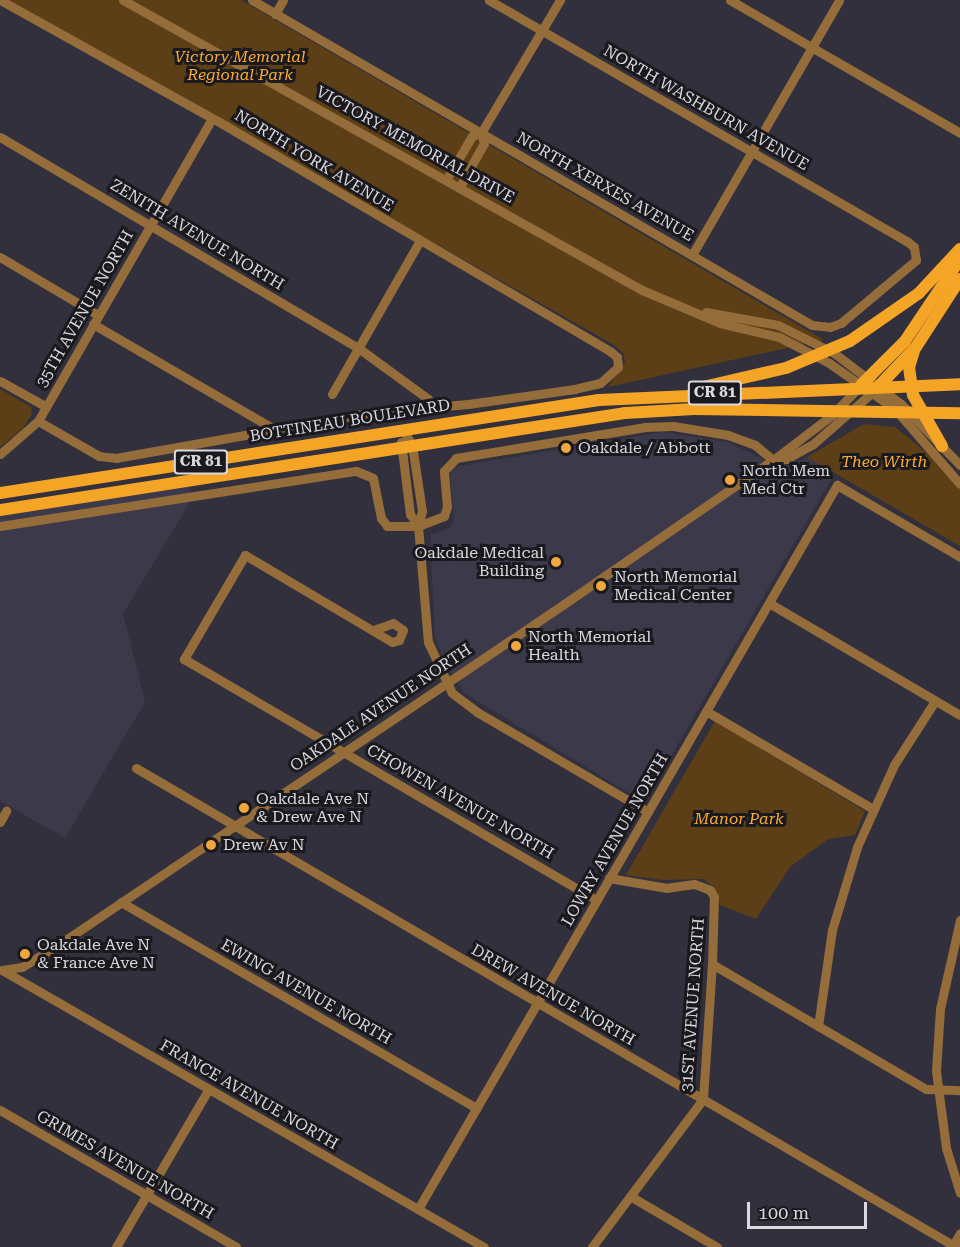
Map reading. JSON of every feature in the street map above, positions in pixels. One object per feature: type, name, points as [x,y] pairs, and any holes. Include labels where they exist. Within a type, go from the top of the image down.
[{"type":"main road","points":[[633,396],[707,386],[786,368],[861,335],[928,285],[960,249]]},
{"type":"main road","points":[[870,386],[905,341],[960,259]]},
{"type":"main road","points":[[870,386],[916,347],[958,287]]},
{"type":"main road","points":[[916,347],[909,367],[913,395],[942,446]]},
{"type":"main road","name":"CR 81","points":[[633,396],[960,384]]},
{"type":"main road","name":"BOTTINEAU BOULEVARD","points":[[0,493],[633,396]]},
{"type":"main road","name":"BOTTINEAU BOULEVARD","points":[[0,510],[583,419],[694,409],[954,414]]},
{"type":"street","name":"VICTORY MEMORIAL DRIVE","points":[[123,0],[642,290],[694,311],[758,320],[794,330],[870,386]]},
{"type":"street","name":"NORTH XERXES AVENUE","points":[[252,0],[806,321],[830,327],[841,323],[912,266],[917,255],[908,242]]},
{"type":"street","points":[[275,14],[283,0]]},
{"type":"street","name":"NORTH WASHBURN AVENUE","points":[[489,0],[908,242]]},
{"type":"street","points":[[459,188],[484,143],[482,133],[560,0]]},
{"type":"street","points":[[730,0],[960,133]]},
{"type":"street","points":[[692,255],[839,0]]},
{"type":"street","name":"NORTH YORK AVENUE","points":[[4,2],[212,118],[616,357],[618,368],[600,383],[429,408]]},
{"type":"street","name":"35TH AVENUE NORTH","points":[[38,421],[212,118]]},
{"type":"street","points":[[446,180],[471,136],[482,133]]},
{"type":"street","name":"ZENITH AVENUE NORTH","points":[[0,137],[144,219],[149,227],[357,347],[428,399],[429,408]]},
{"type":"street","points":[[332,394],[419,242]]},
{"type":"street","points":[[0,258],[98,315]]},
{"type":"street","points":[[936,296],[958,287]]},
{"type":"street","points":[[93,324],[276,430]]},
{"type":"street","points":[[0,381],[45,406]]},
{"type":"street","points":[[870,386],[942,446],[960,465]]},
{"type":"street","points":[[870,386],[895,409],[960,484]]},
{"type":"street","name":"OAKDALE AVENUE NORTH","points":[[1,970],[22,967],[121,902],[773,460],[870,386]]},
{"type":"street","name":"OAKDALE AVENUE NORTH","points":[[773,460],[786,459],[813,444],[870,386]]},
{"type":"street","points":[[0,454],[38,421],[99,456],[117,458],[374,412],[429,408]]},
{"type":"street","points":[[0,526],[356,471],[373,478],[381,518],[387,526],[418,526],[444,516],[447,507],[444,471],[456,458],[673,426],[728,435],[755,445],[773,460]]},
{"type":"street","points":[[403,430],[410,514],[418,526],[427,633],[445,682],[477,712],[648,812]]},
{"type":"street","name":"LOWRY AVENUE NORTH","points":[[418,1209],[837,485],[960,557]]},
{"type":"street","name":"CHOWEN AVENUE NORTH","points":[[376,629],[245,555],[184,659],[597,900]]},
{"type":"street","points":[[769,603],[960,715]]},
{"type":"street","points":[[818,1026],[832,930],[873,808],[894,765],[934,700]]},
{"type":"street","points":[[706,711],[873,808]]},
{"type":"street","name":"DREW AVENUE NORTH","points":[[136,768],[953,1246]]},
{"type":"street","points":[[0,822],[6,811]]},
{"type":"street","name":"31ST AVENUE NORTH","points":[[592,1247],[703,1099],[712,964],[714,897],[703,886],[668,888],[609,878]]},
{"type":"street","name":"EWING AVENUE NORTH","points":[[121,902],[477,1108]]},
{"type":"street","points":[[960,920],[940,1009],[938,1090],[946,1148],[960,1193]]},
{"type":"street","points":[[712,964],[926,1089],[960,1090]]},
{"type":"street","name":"FRANCE AVENUE NORTH","points":[[1,970],[484,1247]]},
{"type":"street","points":[[116,1247],[208,1090]]},
{"type":"street","name":"GRIMES AVENUE NORTH","points":[[0,1110],[234,1246]]},
{"type":"street","points":[[630,1196],[717,1247]]},
{"type":"street","points":[[953,1246],[960,1233]]},
{"type":"shaded area","name":"North Memorial Medical Center","points":[[663,432],[727,442],[784,469],[807,457],[821,461],[832,471],[832,478],[648,796],[639,799],[464,693],[444,661],[435,637],[430,535],[449,528],[454,520],[450,475],[454,467]]},
{"type":"shaded area","points":[[190,485],[191,500],[123,614],[145,702],[65,838],[0,801],[0,514]]},
{"type":"green space","name":"Victory Memorial Regional Park","points":[[7,0],[241,0],[824,340],[608,387],[625,362],[623,353],[614,345]]},
{"type":"green space","points":[[0,389],[31,407],[32,414],[23,428],[0,447]]},
{"type":"green space","name":"Theo Wirth","points":[[864,424],[895,427],[960,480],[960,546],[807,457]]},
{"type":"green space","name":"Manor Park","points":[[715,721],[865,811],[855,835],[828,839],[790,867],[756,919],[720,905],[714,887],[703,879],[663,880],[626,875]]},
{"type":"place","name":"Oakdale / Abbott","points":[[566,448]]},
{"type":"place","name":"North Mem Med Ctr","points":[[730,480]]},
{"type":"place","name":"Oakdale Medical Building","points":[[556,562]]},
{"type":"place","name":"North Memorial Medical Center","points":[[601,586]]},
{"type":"place","name":"North Memorial Health","points":[[516,646]]},
{"type":"place","name":"Oakdale Ave N & Drew Ave N","points":[[244,808]]},
{"type":"place","name":"Drew Av N","points":[[211,845]]},
{"type":"place","name":"Oakdale Ave N & France Ave N","points":[[25,954]]}]
